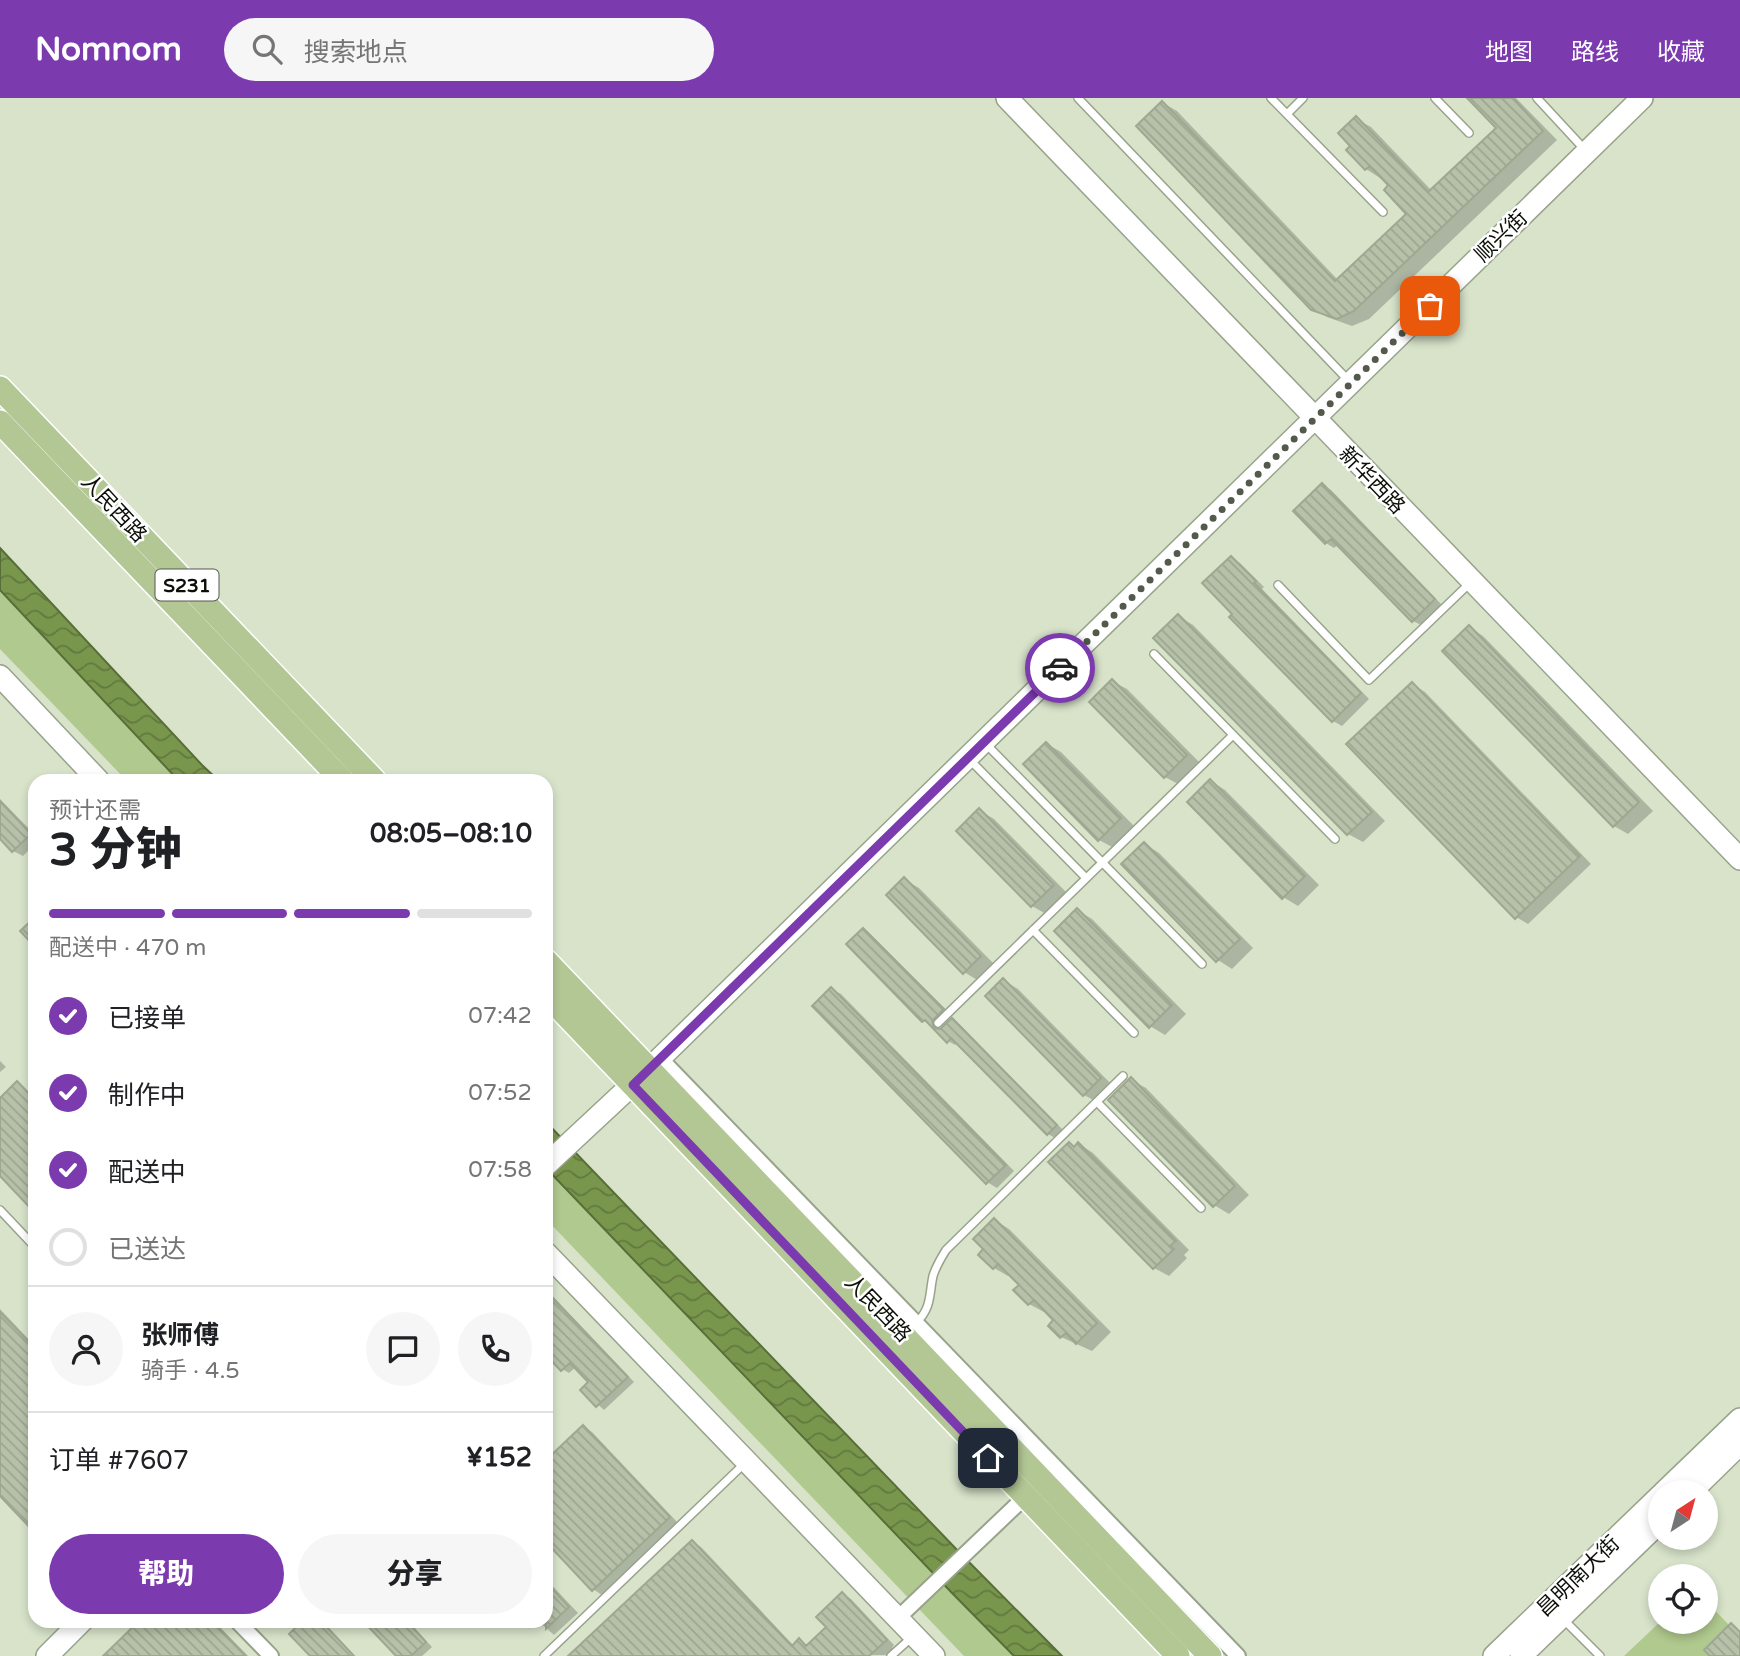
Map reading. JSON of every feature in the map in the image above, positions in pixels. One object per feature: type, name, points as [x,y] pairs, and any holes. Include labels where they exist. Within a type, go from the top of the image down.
[{"type":"main road","name":"人民西路","points":[[0,388],[368,774]]},
{"type":"main road","name":"人民西路","points":[[0,422],[336,774]]},
{"type":"main road","name":"人民西路","points":[[553,969],[648,1071],[1025,1497],[1178,1656]]},
{"type":"main road","name":"人民西路","points":[[553,999],[648,1071],[910,1329],[1210,1656]]},
{"type":"street","name":"新华西路","points":[[1007,98],[1740,859]]},
{"type":"street","name":"顺兴街","points":[[553,1158],[648,1071],[1642,98]]},
{"type":"street","points":[[0,676],[93,774]]},
{"type":"street","points":[[553,1260],[934,1656]]},
{"type":"street","points":[[910,1329],[1238,1656]]},
{"type":"street","name":"昌明南大街","points":[[1677,1480],[1740,1419]]},
{"type":"street","points":[[1703,1480],[1740,1444]]},
{"type":"street","points":[[898,1618],[1025,1497]]},
{"type":"street","name":"昌明南大街","points":[[1494,1656],[1648,1508]]},
{"type":"street","name":"昌明南大街","points":[[1521,1656],[1648,1533]]},
{"type":"street","points":[[47,1656],[75,1628]]},
{"type":"street","points":[[244,1628],[271,1656]]},
{"type":"lane","points":[[1078,98],[1351,383]]},
{"type":"lane","points":[[1271,98],[1383,212]]},
{"type":"lane","points":[[1287,114],[1303,98]]},
{"type":"lane","points":[[1435,98],[1469,133]]},
{"type":"lane","points":[[1536,98],[1587,152]]},
{"type":"lane","points":[[1278,585],[1369,680],[1471,582]]},
{"type":"lane","points":[[1154,654],[1335,839]]},
{"type":"lane","points":[[937,1024],[1233,735]]},
{"type":"lane","points":[[984,742],[1202,964]]},
{"type":"lane","points":[[968,758],[1086,878]]},
{"type":"lane","points":[[1033,930],[1134,1033]]},
{"type":"lane","points":[[910,1329],[921,1318],[931,1299],[933,1276],[946,1250],[1123,1076]]},
{"type":"lane","points":[[1097,1102],[1201,1208]]},
{"type":"lane","points":[[0,1210],[28,1240]]},
{"type":"lane","points":[[544,1656],[746,1462]]},
{"type":"lane","points":[[1561,1617],[1600,1656]]},
{"type":"lane","points":[[891,1656],[914,1635]]},
{"type":"shaded area","points":[[0,590],[172,774],[120,774],[0,649]]},
{"type":"shaded area","points":[[553,1175],[1014,1656],[964,1656],[553,1226]]},
{"type":"shaded area","points":[[1718,1614],[1729,1625],[1705,1649],[1710,1656],[1624,1656],[1648,1633],[1718,1634]]},
{"type":"water","points":[[0,548],[212,774],[172,774],[0,590]]},
{"type":"water","points":[[553,1129],[1062,1656],[1014,1656],[553,1175]]},
{"type":"building","points":[[1467,98],[1513,98],[1543,131],[1354,311],[1337,319],[1311,310],[1136,126],[1162,101],[1335,281],[1406,214],[1384,190],[1388,185],[1370,166],[1365,170],[1346,150],[1350,146],[1338,133],[1356,116],[1428,192],[1496,128]]},
{"type":"building","points":[[1322,483],[1435,599],[1412,622],[1331,539],[1325,544],[1293,511]]},
{"type":"building","points":[[1231,556],[1361,693],[1332,722],[1229,617],[1232,614],[1202,583]]},
{"type":"building","points":[[1178,614],[1372,812],[1347,835],[1153,638]]},
{"type":"building","points":[[1469,625],[1639,802],[1613,827],[1442,651]]},
{"type":"building","points":[[1112,679],[1187,755],[1164,778],[1089,702]]},
{"type":"building","points":[[1412,682],[1580,856],[1515,919],[1346,744]]},
{"type":"building","points":[[1046,742],[1121,818],[1098,841],[1023,764]]},
{"type":"building","points":[[1210,779],[1305,876],[1282,899],[1187,802]]},
{"type":"building","points":[[0,801],[28,831],[28,837],[12,852],[0,839]]},
{"type":"building","points":[[979,808],[1054,885],[1031,907],[956,831]]},
{"type":"building","points":[[1144,842],[1240,939],[1216,962],[1121,864]]},
{"type":"building","points":[[904,877],[981,956],[963,974],[886,895]]},
{"type":"building","points":[[1077,908],[1172,1005],[1149,1028],[1054,931]]},
{"type":"building","points":[[28,924],[28,940],[20,931]]},
{"type":"building","points":[[863,928],[944,1009],[932,1021],[934,1028],[940,1029],[952,1018],[1057,1125],[1047,1135],[951,1038],[947,1043],[925,1020],[922,1022],[846,944]]},
{"type":"building","points":[[1003,978],[1101,1078],[1083,1096],[985,996]]},
{"type":"building","points":[[831,987],[1006,1165],[986,1184],[812,1006]]},
{"type":"building","points":[[1131,1077],[1235,1186],[1213,1207],[1108,1100]]},
{"type":"building","points":[[17,1081],[28,1093],[28,1206],[0,1176],[0,1098]]},
{"type":"building","points":[[1069,1142],[1074,1147],[1078,1142],[1176,1241],[1170,1246],[1174,1249],[1153,1269],[1048,1162]]},
{"type":"building","points":[[994,1218],[1097,1323],[1076,1344],[1066,1333],[1060,1338],[1048,1326],[1053,1320],[1034,1300],[1028,1305],[1013,1290],[1019,1285],[998,1264],[993,1269],[978,1255],[983,1249],[973,1239]]},
{"type":"building","points":[[553,1298],[628,1377],[596,1407],[580,1390],[588,1382],[570,1363],[561,1371],[553,1362]]},
{"type":"building","points":[[0,1312],[28,1341],[28,1526],[0,1496]]},
{"type":"building","points":[[583,1425],[670,1517],[592,1591],[553,1549],[553,1453]]},
{"type":"building","points":[[692,1540],[792,1646],[799,1638],[806,1646],[826,1627],[816,1617],[842,1592],[887,1640],[869,1656],[568,1656]]},
{"type":"building","points":[[553,1590],[569,1607],[553,1622]]},
{"type":"building","points":[[1731,1623],[1740,1632],[1740,1656],[1710,1656],[1704,1650]]},
{"type":"building","points":[[132,1628],[219,1628],[246,1656],[103,1656]]},
{"type":"building","points":[[295,1628],[328,1628],[354,1656],[310,1656],[289,1634]]},
{"type":"building","points":[[370,1628],[413,1628],[426,1642],[411,1656],[396,1656]]},
{"type":"way so far","points":[[1060,668],[1430,306]]},
{"type":"route","points":[[988,1458],[633,1085],[1060,668]]}]
